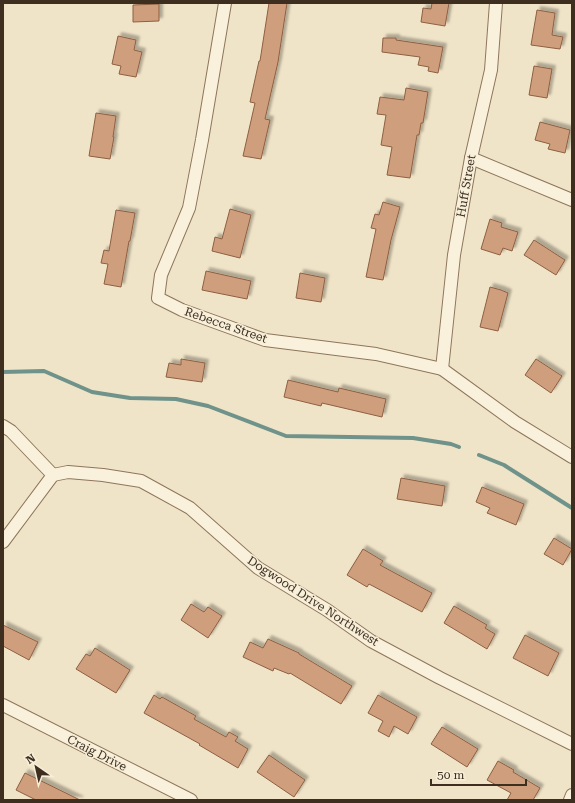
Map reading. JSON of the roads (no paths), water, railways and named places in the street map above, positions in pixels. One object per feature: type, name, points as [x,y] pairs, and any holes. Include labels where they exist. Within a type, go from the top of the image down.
[{"type":"street","name":"Rebecca Street","points":[[225,3],[189,208],[161,275],[158,298],[182,310],[265,340],[376,354],[442,369],[515,422],[572,457]]},
{"type":"street","name":"Huff Street","points":[[442,369],[454,254],[471,158],[491,70],[496,3]]},
{"type":"street","points":[[471,158],[572,200]]},
{"type":"street","points":[[3,426],[11,432],[53,475],[3,542]]},
{"type":"street","name":"Dogwood Drive Northwest","points":[[53,475],[68,472],[141,480],[190,508],[258,568],[327,610],[371,641],[440,678],[572,744]]},
{"type":"street","name":"Craig Drive","points":[[3,705],[191,800]]},
{"type":"street","points":[[570,800],[572,795]]},
{"type":"waterway","points":[[3,372],[44,371],[92,392],[130,398],[176,399],[208,406],[286,436],[413,438],[451,444],[459,447]]},
{"type":"waterway","points":[[479,455],[504,465],[572,508]]}]
